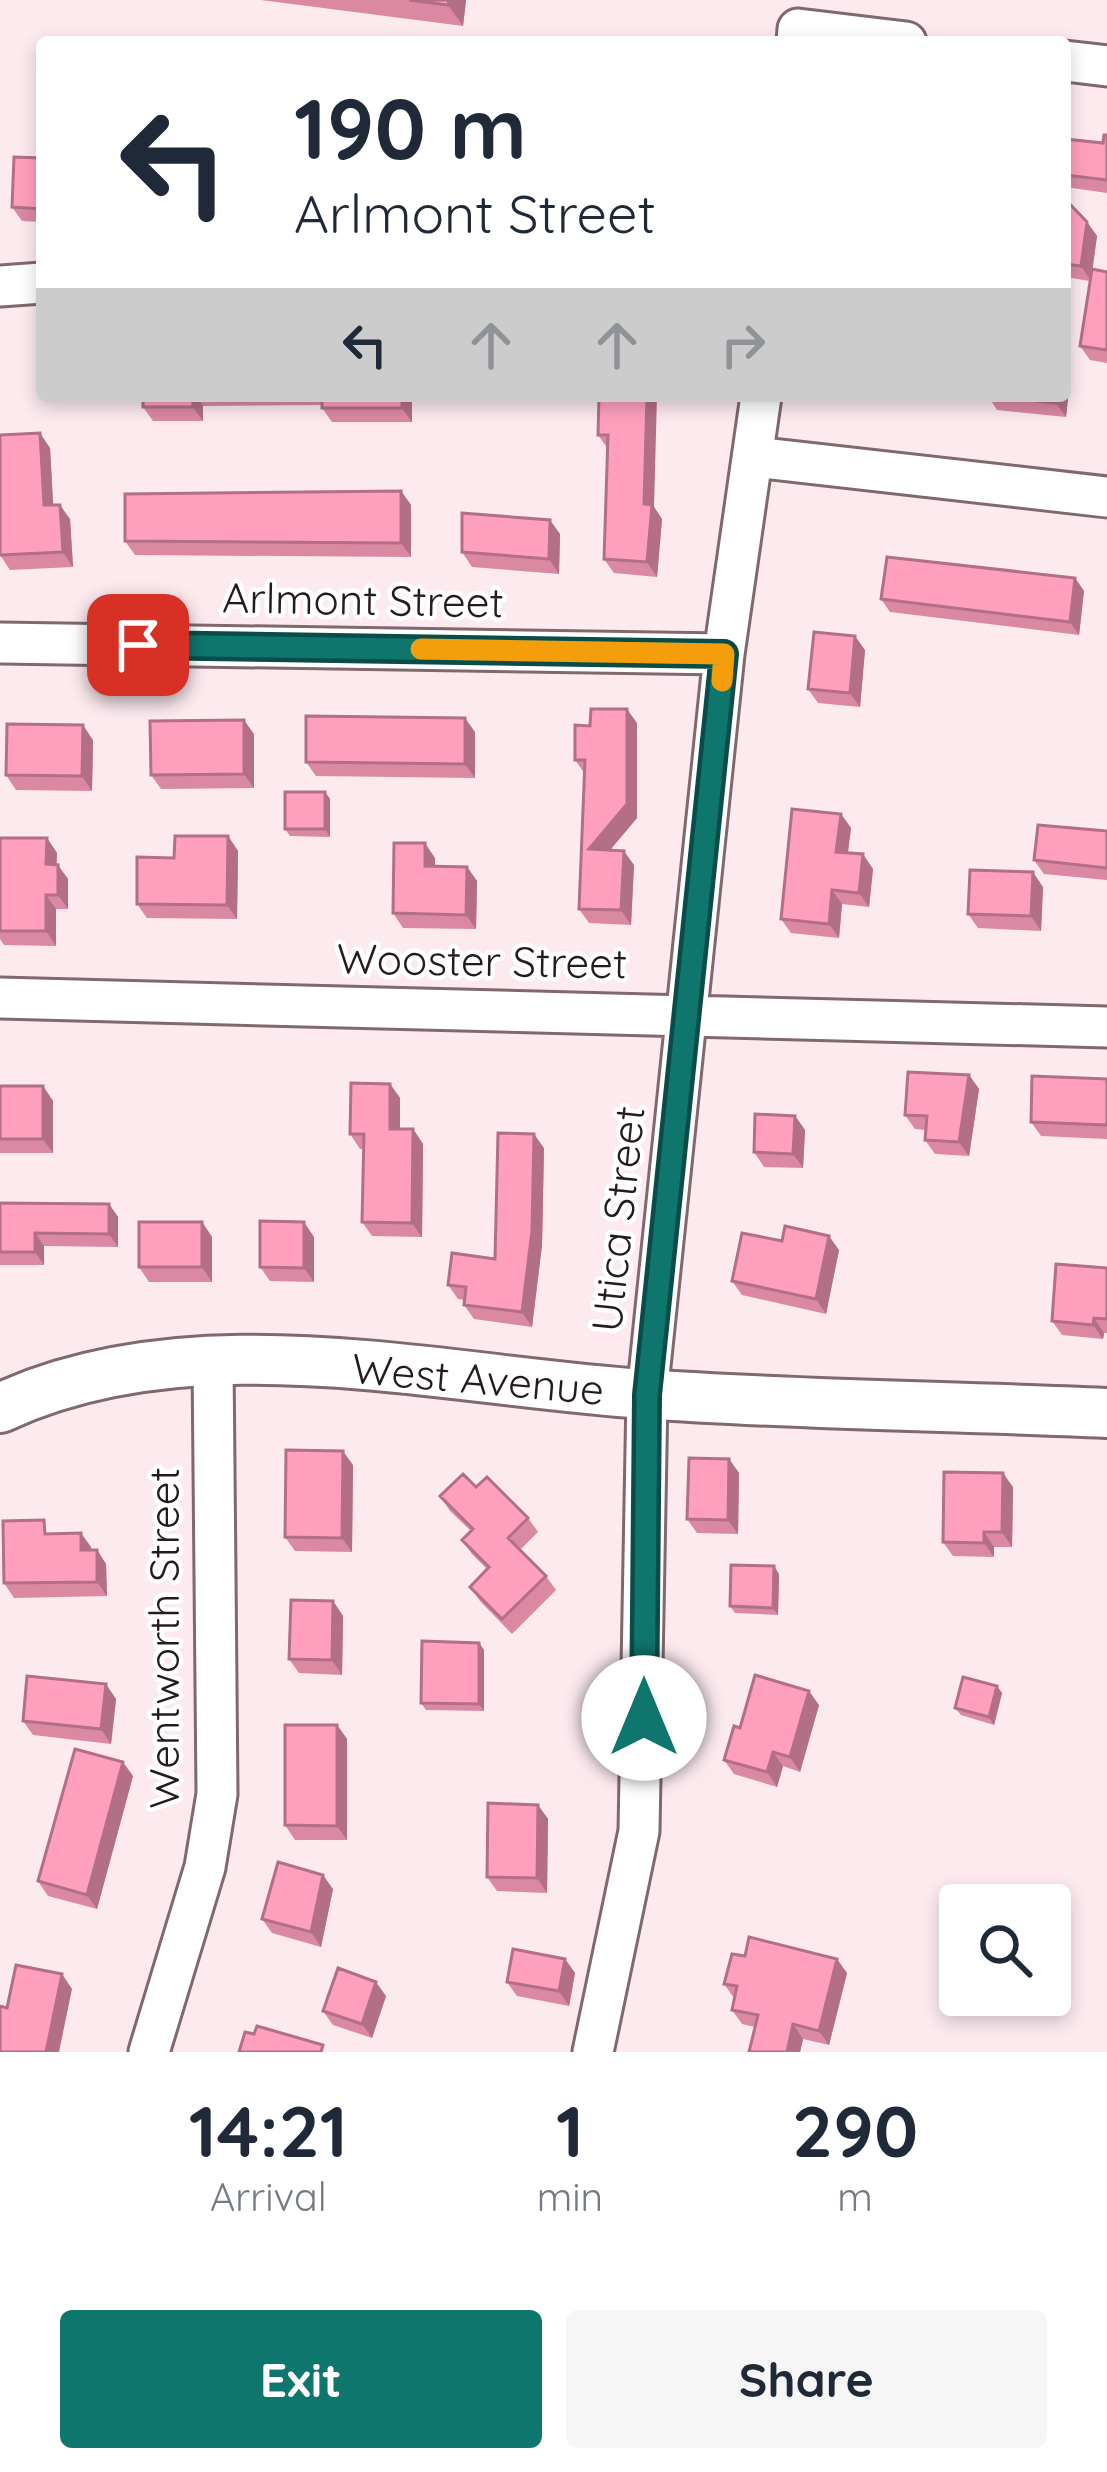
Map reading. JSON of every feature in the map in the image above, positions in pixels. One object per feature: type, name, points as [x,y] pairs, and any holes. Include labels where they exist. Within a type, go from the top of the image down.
[{"type":"street","points":[[1071,62],[1107,66]]},
{"type":"street","points":[[0,286],[36,283]]},
{"type":"street","name":"Utica Street","points":[[593,2052],[640,1809],[647,1395],[724,654],[760,402]]},
{"type":"street","points":[[754,458],[1107,497]]},
{"type":"street","name":"Arlmont Street","points":[[0,643],[724,654]]},
{"type":"street","name":"Wooster Street","points":[[0,998],[1107,1027]]},
{"type":"street","name":"West Avenue","points":[[0,1408],[47,1386],[93,1375],[213,1360],[369,1368],[647,1395],[1107,1413]]},
{"type":"street","name":"Wentworth Street","points":[[149,2052],[205,1867],[217,1794],[213,1360]]},
{"type":"building","points":[[409,0],[449,0],[448,5]]},
{"type":"building","points":[[1107,135],[1107,180],[1071,176],[1071,140],[1103,143]]},
{"type":"building","points":[[14,157],[36,158],[36,209],[12,207]]},
{"type":"building","points":[[1071,205],[1087,222],[1081,266],[1071,265]]},
{"type":"building","points":[[1092,269],[1107,272],[1107,350],[1080,346]]},
{"type":"building","points":[[143,402],[193,402],[193,407],[143,407]]},
{"type":"building","points":[[322,402],[402,402],[402,408],[322,408]]},
{"type":"building","points":[[599,402],[647,402],[644,504],[652,505],[647,562],[604,559],[608,435],[598,435]]},
{"type":"building","points":[[40,433],[44,505],[60,505],[63,552],[0,555],[0,435]]},
{"type":"building","points":[[401,491],[401,543],[125,541],[125,494]]},
{"type":"building","points":[[462,513],[550,520],[549,559],[462,552]]},
{"type":"building","points":[[887,557],[1075,578],[1070,622],[881,599]]},
{"type":"building","points":[[814,632],[855,636],[850,693],[808,689]]},
{"type":"building","points":[[591,709],[627,709],[627,804],[589,849],[624,851],[621,910],[579,909],[585,760],[575,760],[575,725],[590,726]]},
{"type":"building","points":[[306,716],[465,718],[465,764],[306,762]]},
{"type":"building","points":[[244,720],[244,774],[151,775],[150,721]]},
{"type":"building","points":[[7,724],[83,725],[82,776],[6,775]]},
{"type":"building","points":[[285,792],[325,792],[325,829],[285,829]]},
{"type":"building","points":[[792,809],[841,814],[836,852],[863,854],[859,893],[832,890],[829,924],[781,919]]},
{"type":"building","points":[[1038,825],[1107,831],[1107,868],[1034,860]]},
{"type":"building","points":[[175,836],[228,836],[227,905],[137,904],[137,857],[174,858]]},
{"type":"building","points":[[0,838],[47,838],[46,864],[58,865],[58,895],[46,895],[46,931],[0,931]]},
{"type":"building","points":[[394,843],[425,843],[425,866],[467,867],[466,915],[393,913]]},
{"type":"building","points":[[970,870],[1033,872],[1031,916],[968,914]]},
{"type":"building","points":[[908,1072],[969,1075],[959,1142],[925,1140],[927,1116],[905,1115]]},
{"type":"building","points":[[1032,1076],[1107,1079],[1107,1125],[1031,1122]]},
{"type":"building","points":[[351,1083],[390,1084],[390,1129],[413,1129],[412,1223],[362,1222],[364,1134],[350,1134]]},
{"type":"building","points":[[0,1086],[43,1086],[43,1139],[0,1139]]},
{"type":"building","points":[[755,1114],[795,1116],[793,1154],[754,1152]]},
{"type":"building","points":[[498,1133],[534,1134],[532,1231],[522,1312],[464,1305],[466,1287],[448,1285],[452,1253],[495,1259]]},
{"type":"building","points":[[0,1203],[109,1204],[109,1234],[35,1233],[35,1252],[0,1252]]},
{"type":"building","points":[[260,1221],[304,1222],[304,1268],[260,1267]]},
{"type":"building","points":[[139,1222],[202,1222],[202,1267],[139,1267]]},
{"type":"building","points":[[785,1226],[829,1236],[816,1299],[732,1281],[742,1233],[782,1241]]},
{"type":"building","points":[[1056,1264],[1107,1268],[1107,1319],[1094,1318],[1093,1325],[1052,1321]]},
{"type":"building","points":[[286,1450],[343,1451],[342,1538],[285,1537]]},
{"type":"building","points":[[689,1458],[729,1459],[728,1520],[687,1519]]},
{"type":"building","points":[[944,1472],[1003,1473],[1002,1532],[984,1532],[984,1543],[943,1542]]},
{"type":"building","points":[[463,1474],[476,1487],[487,1477],[528,1518],[508,1538],[546,1576],[502,1619],[470,1587],[489,1567],[462,1540],[473,1529],[440,1496]]},
{"type":"building","points":[[44,1520],[45,1534],[81,1533],[81,1550],[97,1550],[97,1582],[4,1583],[3,1521]]},
{"type":"building","points":[[731,1565],[774,1566],[773,1608],[730,1606]]},
{"type":"building","points":[[291,1600],[333,1601],[332,1660],[289,1659]]},
{"type":"building","points":[[422,1641],[479,1643],[479,1704],[421,1703]]},
{"type":"building","points":[[755,1675],[809,1691],[790,1757],[773,1752],[767,1772],[724,1760],[734,1726],[740,1728]]},
{"type":"building","points":[[27,1676],[106,1684],[101,1729],[23,1721]]},
{"type":"building","points":[[963,1677],[997,1686],[989,1717],[955,1708]]},
{"type":"building","points":[[285,1725],[337,1725],[337,1826],[285,1825]]},
{"type":"building","points":[[75,1749],[123,1762],[87,1895],[38,1881]]},
{"type":"building","points":[[488,1803],[538,1805],[537,1878],[487,1877]]},
{"type":"building","points":[[278,1862],[323,1875],[311,1932],[262,1919]]},
{"type":"building","points":[[749,1937],[837,1959],[819,2031],[793,2024],[787,2052],[749,2052],[758,2015],[732,2010],[737,1986],[724,1984],[732,1954],[745,1956]]},
{"type":"building","points":[[513,1949],[565,1959],[559,1991],[507,1982]]},
{"type":"building","points":[[16,1965],[62,1974],[46,2052],[0,2052],[0,2006],[7,2008]]},
{"type":"building","points":[[338,1968],[376,1982],[362,2024],[323,2011]]},
{"type":"building","points":[[257,2026],[323,2045],[321,2052],[239,2052],[245,2032],[254,2034]]},
{"type":"slow traffic","points":[[421,649],[724,654],[722,681]]},
{"type":"route","points":[[138,645],[724,654],[647,1395],[644,1718]]}]
